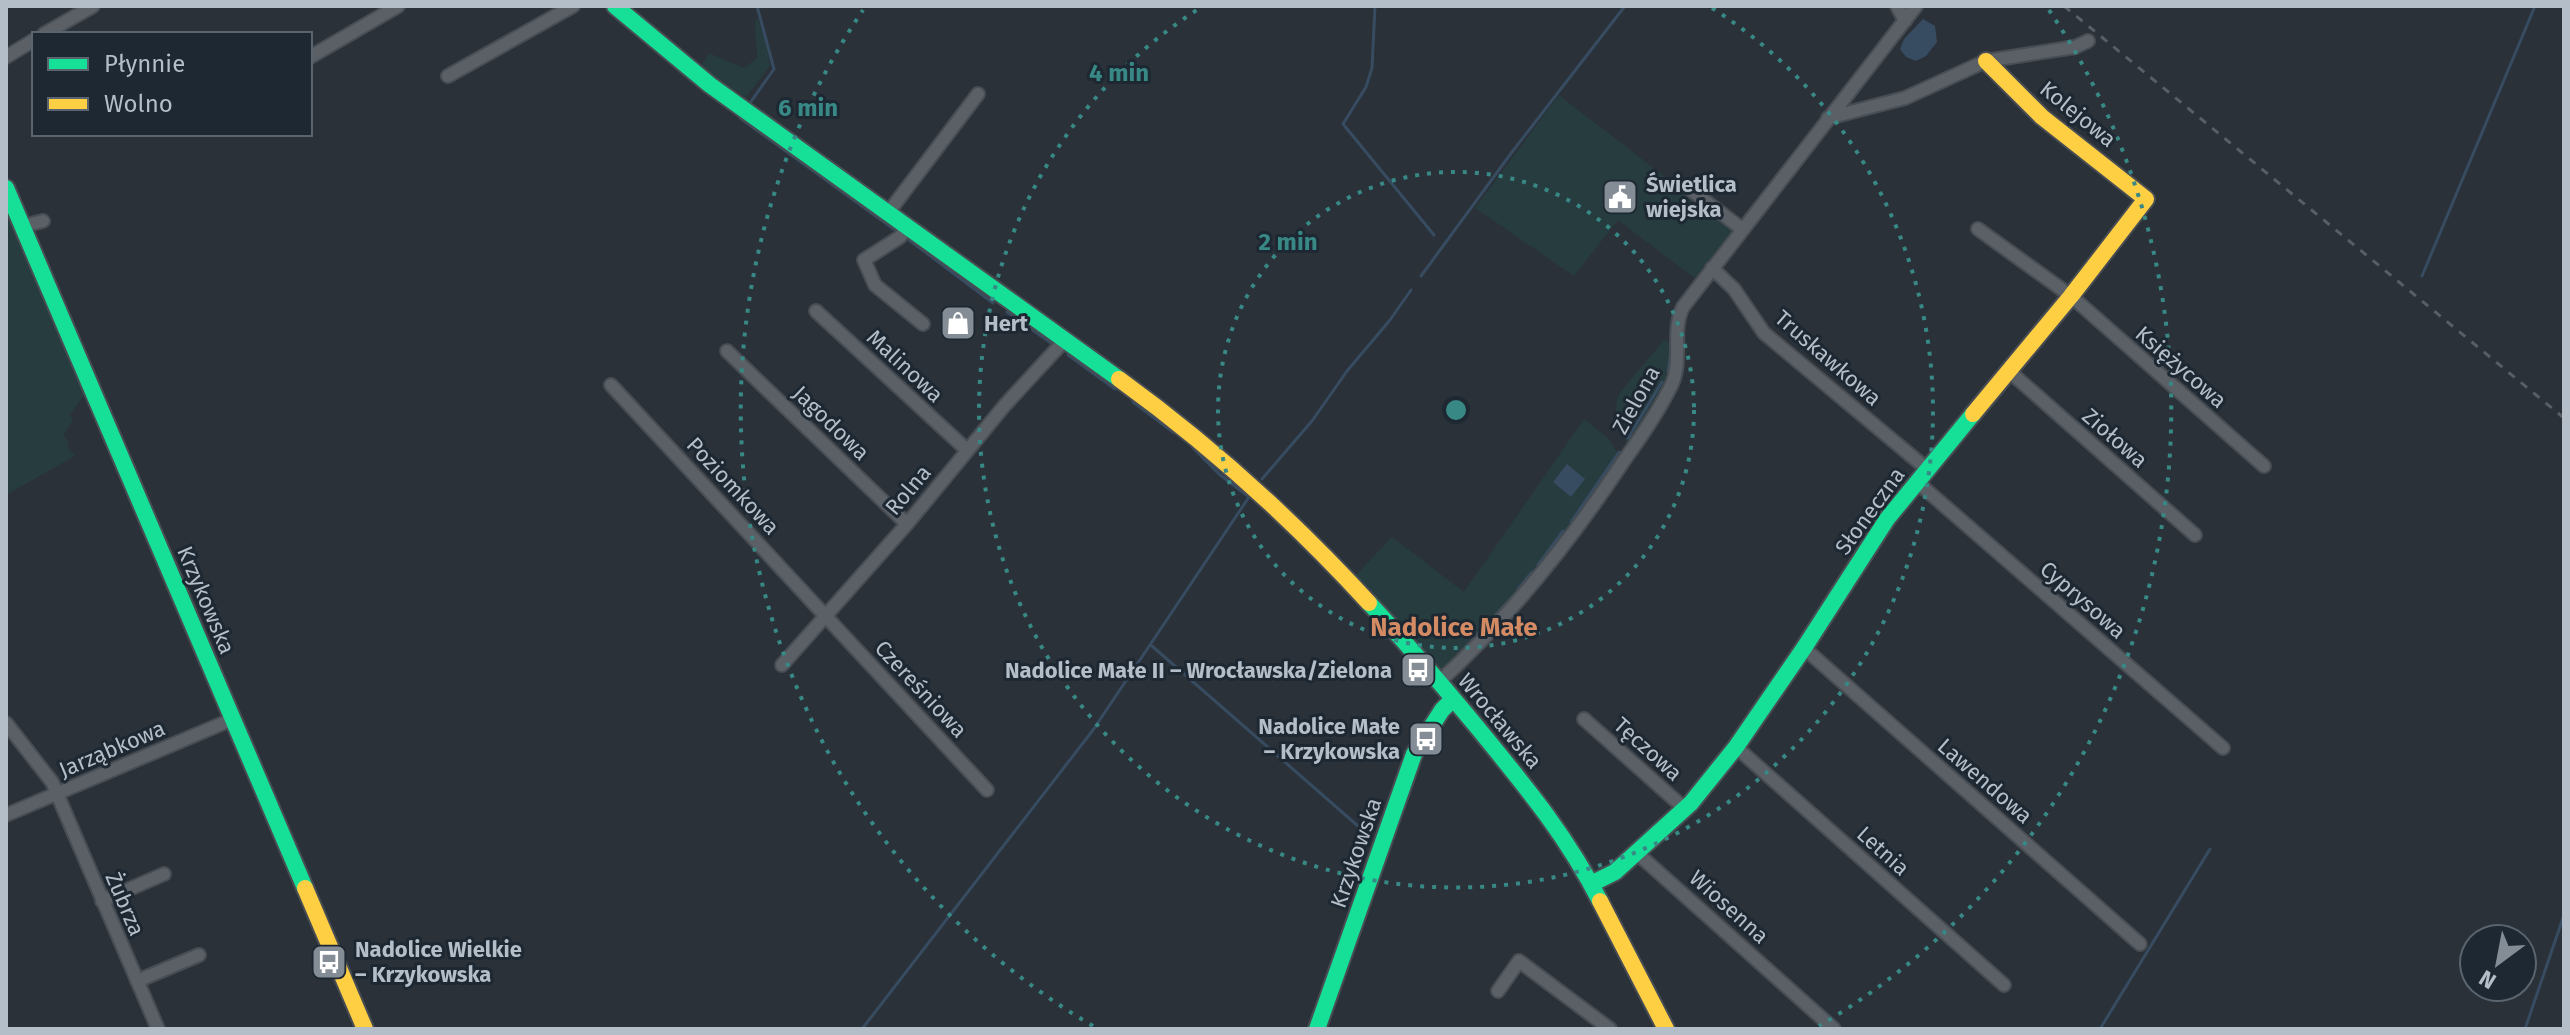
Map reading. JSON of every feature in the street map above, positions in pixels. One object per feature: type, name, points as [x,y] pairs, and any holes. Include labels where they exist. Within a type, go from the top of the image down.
[{"type":"street","points":[[48,32],[93,6]]},
{"type":"street","points":[[312,56],[398,6]]},
{"type":"street","points":[[448,76],[573,6]]},
{"type":"street","points":[[1897,6],[1905,21]]},
{"type":"street","name":"Zielona","points":[[1438,683],[1542,574],[1623,463],[1673,382],[1678,353],[1677,319],[1690,296],[1916,6]]},
{"type":"street","name":"Wrocławska","points":[[618,7],[658,44],[1161,410],[1245,479],[1406,642],[1556,824],[1591,884],[1666,1029]]},
{"type":"street","points":[[6,57],[32,41]]},
{"type":"street","points":[[1828,118],[1905,98],[1986,61],[2075,47],[2088,41]]},
{"type":"street","name":"Kolejowa","points":[[1986,61],[2036,110],[2146,199]]},
{"type":"street","points":[[888,213],[978,94]]},
{"type":"street","points":[[1691,190],[1742,229]]},
{"type":"street","name":"Krzykowska","points":[[7,192],[365,1029]]},
{"type":"street","name":"Słoneczna","points":[[1637,853],[1685,809],[1736,747],[1887,519],[2071,296],[2146,199]]},
{"type":"street","points":[[23,226],[43,221]]},
{"type":"street","points":[[907,227],[900,237],[864,260],[875,285],[923,324]]},
{"type":"street","name":"Księżycowa","points":[[1978,229],[2071,296],[2264,466]]},
{"type":"street","name":"Truskawkowa","points":[[1712,268],[1734,289],[1764,333],[1922,476]]},
{"type":"street","name":"Malinowa","points":[[816,311],[967,450]]},
{"type":"street","name":"Rolna","points":[[782,665],[907,524],[1061,338]]},
{"type":"street","name":"Jagodowa","points":[[727,351],[907,524]]},
{"type":"street","name":"Ziołowa","points":[[2009,371],[2195,535]]},
{"type":"street","name":"Poziomkowa","points":[[611,385],[826,615]]},
{"type":"street","name":"Cyprysowa","points":[[1922,476],[2223,748]]},
{"type":"street","name":"Czereśniowa","points":[[826,615],[987,790]]},
{"type":"street","name":"Lawendowa","points":[[1804,648],[2140,944]]},
{"type":"street","name":"Krzykowska","points":[[1317,1029],[1414,754],[1442,710],[1452,700]]},
{"type":"street","name":"Jarząbkowa","points":[[6,815],[233,719]]},
{"type":"street","name":"Tęczowa","points":[[1584,719],[1685,809]]},
{"type":"street","name":"Żubrza","points":[[6,723],[52,782],[158,1029]]},
{"type":"street","name":"Letnia","points":[[1736,747],[2004,985]]},
{"type":"street","points":[[1591,884],[1615,872],[1637,853]]},
{"type":"street","name":"Wiosenna","points":[[1637,853],[1834,1029]]},
{"type":"street","points":[[102,901],[164,874]]},
{"type":"street","points":[[137,981],[199,955]]},
{"type":"street","points":[[1498,991],[1519,961],[1610,1029]]},
{"type":"green space","points":[[757,17],[767,45],[770,66],[746,97],[700,68],[709,53],[744,68],[757,58]]},
{"type":"green space","points":[[1559,95],[1735,231],[1696,279],[1618,220],[1574,276],[1475,208]]},
{"type":"green space","points":[[6,206],[87,392],[70,414],[73,420],[63,435],[75,456],[6,495]]},
{"type":"green space","points":[[1664,340],[1673,344],[1671,372],[1628,443],[1615,428],[1617,398]]},
{"type":"green space","points":[[1584,419],[1608,438],[1620,457],[1568,531],[1516,596],[1452,665],[1439,671],[1355,576],[1392,537],[1464,592]]},
{"type":"water","points":[[1923,19],[1935,26],[1937,42],[1926,56],[1916,61],[1906,57],[1900,49],[1904,39]]},
{"type":"water","points":[[1567,464],[1585,479],[1571,497],[1553,482]]},
{"type":"waterway","points":[[750,103],[774,69],[757,6]]},
{"type":"waterway","points":[[1375,6],[1372,68],[1366,87],[1343,124],[1434,235]]},
{"type":"waterway","points":[[1421,276],[1625,6]]},
{"type":"waterway","points":[[2422,276],[2535,6]]},
{"type":"waterway","points":[[740,118],[895,230]]},
{"type":"waterway","points":[[909,240],[993,303]]},
{"type":"waterway","points":[[1262,479],[1312,421],[1411,290]]},
{"type":"waterway","points":[[1007,312],[1051,343]]},
{"type":"waterway","points":[[1668,371],[1671,352]]},
{"type":"waterway","points":[[1068,355],[1115,389]]},
{"type":"waterway","points":[[1628,438],[1662,382]]},
{"type":"waterway","points":[[1133,402],[1173,432]]},
{"type":"waterway","points":[[862,1029],[1093,730],[1249,497],[1219,474],[1193,448]]},
{"type":"waterway","points":[[1571,522],[1619,452]]},
{"type":"waterway","points":[[1538,565],[1563,531]]},
{"type":"waterway","points":[[1518,589],[1532,572]]},
{"type":"waterway","points":[[1450,664],[1513,596]]},
{"type":"waterway","points":[[1152,646],[1366,833]]},
{"type":"waterway","points":[[2100,1029],[2210,849]]},
{"type":"waterway","points":[[2525,1029],[2564,915]]},
{"type":"waterway","points":[[1308,1029],[1314,1012]]},
{"type":"railway","points":[[2064,6],[2564,418]]},
{"type":"traffic: fast","points":[[615,6],[710,85],[1119,379]]},
{"type":"traffic: fast","points":[[6,188],[305,888]]},
{"type":"traffic: fast","points":[[1591,884],[1615,872],[1691,803],[1736,747],[1887,519],[1973,414]]},
{"type":"traffic: fast","points":[[1369,603],[1528,790],[1573,853],[1600,901]]},
{"type":"traffic: fast","points":[[1317,1029],[1414,754],[1442,710],[1452,700]]},
{"type":"traffic: slow","points":[[1973,414],[2146,199],[2042,117],[1986,61]]},
{"type":"traffic: slow","points":[[1119,379],[1186,430],[1250,485],[1311,542],[1369,603]]},
{"type":"traffic: slow","points":[[305,888],[365,1029]]},
{"type":"traffic: slow","points":[[1600,901],[1666,1029]]},
{"type":"place","name":"Świetlica wiejska","points":[[1620,197]]},
{"type":"place","name":"Hert","points":[[958,323]]},
{"type":"place","name":"Nadolice Małe II – Wrocławska/Zielona","points":[[1418,670]]},
{"type":"place","name":"Nadolice Małe – Krzykowska","points":[[1426,739]]},
{"type":"place","name":"Nadolice Wielkie – Krzykowska","points":[[329,962]]},
{"type":"district","name":"Nadolice Małe","points":[[1454,627]]}]
